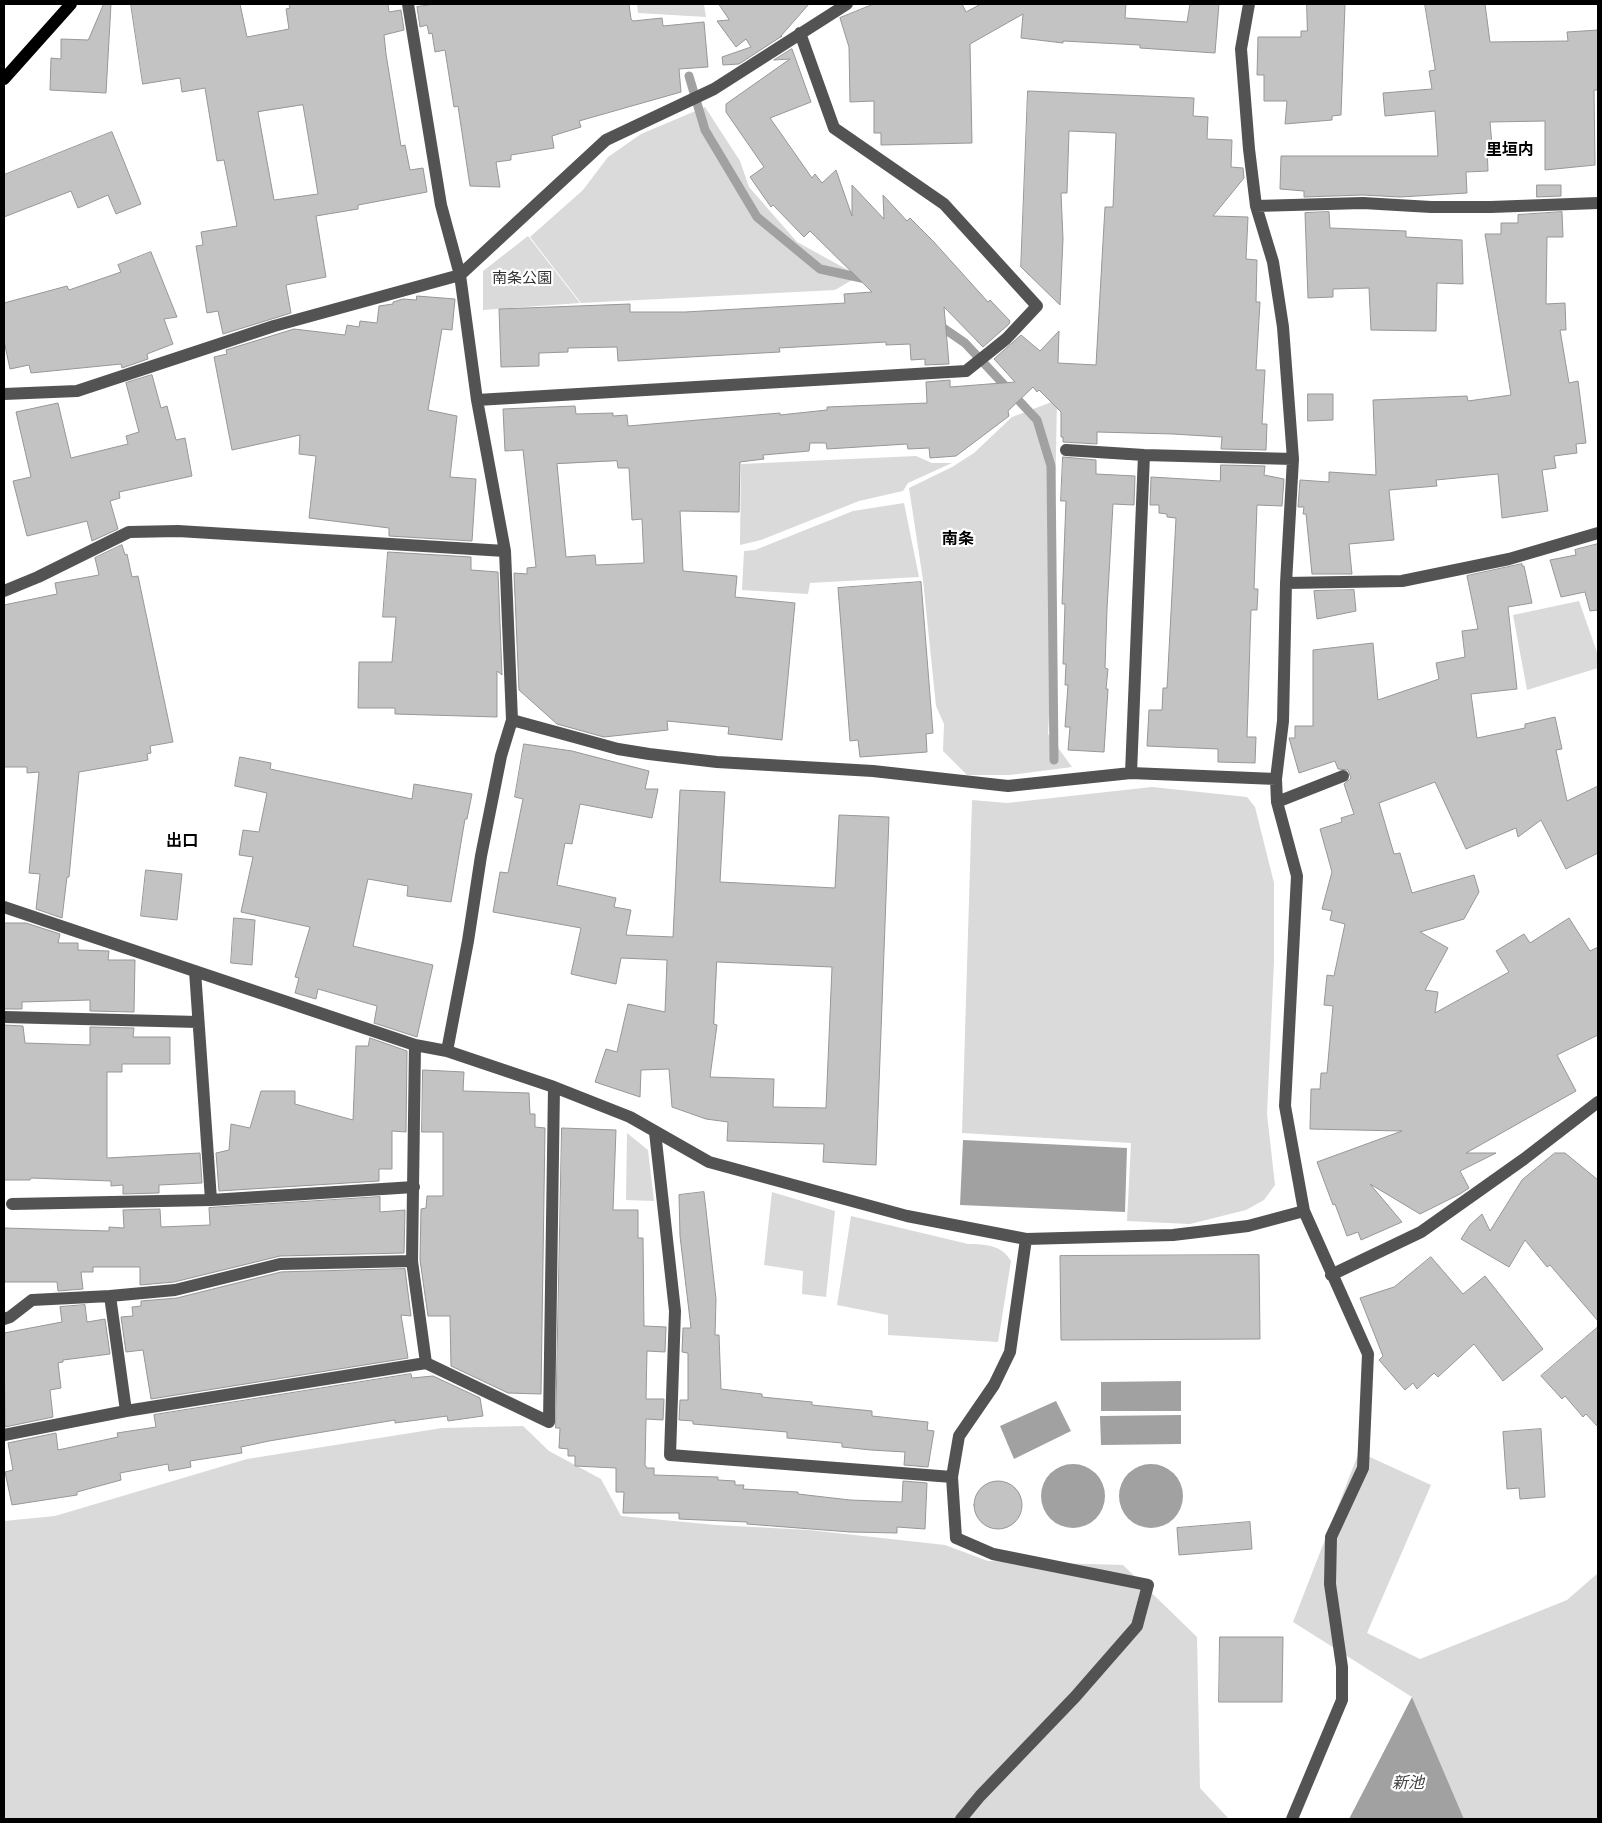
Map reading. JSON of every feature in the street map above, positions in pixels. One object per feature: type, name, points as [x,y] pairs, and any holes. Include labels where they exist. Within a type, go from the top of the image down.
[{"type":"main road","points":[[4,79],[71,4]]},
{"type":"street","points":[[408,4],[441,204],[460,275],[478,400],[505,551],[512,720],[502,756],[481,856],[468,941],[446,1051]]},
{"type":"street","points":[[4,394],[77,391],[274,326],[460,275],[606,140],[714,88],[847,4]]},
{"type":"street","points":[[1249,4],[1241,49],[1256,206],[1273,262],[1283,327],[1294,459],[1286,583],[1282,721],[1276,779],[1276,802],[1297,876],[1285,1106],[1304,1211],[1368,1354],[1362,1468],[1331,1537],[1330,1584],[1342,1667],[1342,1700],[1292,1814],[1292,1819]]},
{"type":"street","points":[[478,400],[966,371],[1006,339],[1037,306],[944,204],[834,128],[800,33]]},
{"type":"street","points":[[1256,206],[1363,203],[1431,207],[1491,207],[1598,203]]},
{"type":"street","points":[[1066,450],[1144,456],[1294,459]]},
{"type":"street","points":[[1131,773],[1144,456]]},
{"type":"street","points":[[4,591],[38,577],[129,532],[178,531],[505,551]]},
{"type":"street","points":[[1286,583],[1402,581],[1508,558],[1598,533]]},
{"type":"street","points":[[512,720],[618,748],[717,762],[873,771],[1008,786],[1131,773],[1276,779]]},
{"type":"street","points":[[1276,802],[1343,776]]},
{"type":"street","points":[[4,907],[415,1045],[446,1051],[554,1087],[630,1117],[708,1162],[907,1216],[1026,1239],[1173,1235],[1248,1226],[1304,1211]]},
{"type":"street","points":[[195,971],[211,1200]]},
{"type":"street","points":[[4,1017],[198,1022]]},
{"type":"street","points":[[415,1045],[412,1261],[426,1362]]},
{"type":"street","points":[[4,1435],[126,1411],[426,1362],[549,1422],[554,1087]]},
{"type":"street","points":[[1332,1275],[1421,1232],[1524,1159],[1598,1102]]},
{"type":"street","points":[[655,1132],[675,1311],[670,1455],[952,1477]]},
{"type":"street","points":[[12,1204],[211,1200],[414,1188]]},
{"type":"street","points":[[961,1819],[980,1796],[1076,1697],[1137,1626],[1148,1584],[993,1554],[956,1538],[952,1477],[959,1436],[994,1385],[1010,1352],[1026,1239]]},
{"type":"street","points":[[4,1318],[10,1317],[32,1300],[175,1290],[280,1264],[412,1261]]},
{"type":"street","points":[[110,1296],[126,1411]]},
{"type":"green space","points":[[637,4],[704,4],[706,17],[638,13]]},
{"type":"green space","points":[[705,107],[740,161],[749,187],[797,242],[859,276],[835,290],[581,303],[530,237],[583,190],[608,157],[641,134]]},
{"type":"green space","name":"南条公園","points":[[528,236],[580,303],[483,310],[483,271]]},
{"type":"green space","points":[[1057,400],[1052,664],[1048,734],[1072,767],[1010,775],[967,775],[943,751],[944,724],[936,706],[923,580],[909,488],[952,467],[974,453],[1012,417]]},
{"type":"green space","points":[[916,456],[932,463],[952,463],[908,483],[903,491],[859,501],[761,540],[740,545],[741,464]]},
{"type":"green space","points":[[904,503],[919,577],[810,583],[808,594],[742,590],[744,551],[755,550],[853,511]]},
{"type":"green space","points":[[1579,601],[1598,655],[1598,668],[1527,690],[1513,615]]},
{"type":"green space","points":[[1152,787],[1247,797],[1255,807],[1274,883],[1274,961],[1267,1114],[1275,1185],[1264,1200],[1246,1210],[1190,1224],[1127,1221],[1131,1143],[962,1133],[972,800],[1007,803]]},
{"type":"green space","points":[[627,1133],[648,1150],[654,1201],[626,1200]]},
{"type":"green space","points":[[772,1192],[835,1211],[826,1297],[802,1294],[803,1271],[764,1265]]},
{"type":"green space","points":[[851,1216],[968,1244],[993,1246],[1003,1252],[1011,1261],[998,1342],[888,1335],[888,1315],[837,1305]]},
{"type":"green space","points":[[523,1426],[549,1451],[601,1479],[621,1516],[716,1525],[809,1530],[945,1545],[988,1561],[1123,1565],[1197,1637],[1200,1788],[1229,1819],[4,1819],[4,1521],[55,1516],[247,1459],[442,1428]]},
{"type":"green space","points":[[1359,1452],[1431,1485],[1367,1633],[1420,1659],[1567,1600],[1598,1573],[1598,1819],[1464,1819],[1412,1697],[1293,1622]]},
{"type":"water","points":[[963,1140],[1127,1148],[1125,1212],[960,1205]]},
{"type":"water","points":[[1181,1381],[1181,1411],[1101,1411],[1101,1382]]},
{"type":"water","points":[[1056,1401],[1071,1431],[1014,1459],[1000,1426]]},
{"type":"water","points":[[1181,1415],[1181,1444],[1101,1445],[1100,1416]]},
{"type":"water","points":[[1067,1464],[1079,1464],[1096,1473],[1103,1484],[1105,1496],[1103,1508],[1096,1519],[1079,1528],[1067,1528],[1055,1523],[1046,1514],[1041,1502],[1041,1490],[1046,1478],[1055,1469]]},
{"type":"water","points":[[1145,1464],[1157,1464],[1174,1473],[1181,1484],[1183,1496],[1181,1508],[1174,1519],[1157,1528],[1145,1528],[1133,1523],[1124,1514],[1119,1502],[1119,1490],[1124,1478],[1133,1469]]},
{"type":"water","name":"新池","points":[[1412,1697],[1464,1819],[1349,1819]]},
{"type":"building","points":[[104,4],[111,4],[106,93],[50,90],[51,58],[61,59],[61,39],[88,40]]},
{"type":"building","points":[[131,4],[240,4],[247,37],[289,29],[286,9],[290,8],[289,4],[388,4],[389,12],[401,10],[404,30],[384,35],[401,146],[405,145],[410,170],[423,168],[427,192],[358,205],[358,209],[316,216],[326,277],[286,285],[291,313],[223,334],[218,311],[207,313],[196,246],[203,245],[201,232],[237,226],[224,160],[217,161],[205,88],[182,92],[180,78],[143,84]],"holes":[[[303,105],[318,194],[274,200],[258,112]]]},
{"type":"building","points":[[435,4],[629,4],[633,21],[662,18],[663,26],[704,22],[708,67],[679,69],[681,92],[579,121],[581,127],[552,136],[554,148],[511,155],[511,160],[496,162],[500,187],[470,186],[458,106],[454,107],[445,50],[435,52],[432,33],[429,34],[427,25],[420,27],[417,7]]},
{"type":"building","points":[[719,4],[809,4],[780,37],[782,36],[739,64],[723,65],[722,57],[751,47],[746,39],[736,47],[717,21],[729,20]]},
{"type":"building","points":[[874,4],[962,4],[966,12],[981,4],[1126,4],[1125,18],[1187,22],[1190,4],[1219,4],[1215,53],[1140,48],[1140,45],[1063,41],[1063,43],[1021,38],[1023,14],[970,44],[972,143],[881,145],[881,133],[874,133],[874,101],[850,102],[849,47],[840,18]]},
{"type":"building","points":[[1307,4],[1345,4],[1341,115],[1332,116],[1332,120],[1285,124],[1287,101],[1264,101],[1264,75],[1257,75],[1258,37],[1301,37],[1301,31],[1307,31]]},
{"type":"building","points":[[1425,4],[1485,4],[1490,42],[1568,41],[1567,32],[1598,30],[1598,90],[1594,90],[1595,165],[1545,170],[1545,121],[1490,122],[1492,145],[1487,145],[1488,171],[1466,172],[1467,193],[1400,197],[1363,195],[1304,197],[1304,191],[1280,189],[1281,156],[1438,156],[1435,111],[1385,116],[1383,93],[1432,89],[1429,71],[1435,70]]},
{"type":"building","points":[[792,49],[811,102],[770,118],[812,178],[815,174],[822,183],[836,170],[852,216],[852,185],[884,219],[883,195],[907,221],[910,218],[933,241],[988,302],[990,300],[1010,321],[1009,324],[983,347],[944,307],[949,364],[925,365],[925,359],[911,360],[910,344],[886,345],[886,342],[779,348],[780,352],[618,361],[617,347],[568,348],[568,352],[539,353],[539,366],[501,367],[499,309],[630,304],[630,312],[685,312],[845,303],[844,294],[872,292],[810,231],[804,237],[773,205],[771,207],[750,177],[764,167],[726,112],[726,104],[790,59],[774,60]]},
{"type":"building","points":[[1028,91],[1194,98],[1193,116],[1208,117],[1207,139],[1232,140],[1231,167],[1243,168],[1244,178],[1213,216],[1248,217],[1246,259],[1257,260],[1256,302],[1260,302],[1256,370],[1265,370],[1262,424],[1267,424],[1266,450],[1221,449],[1222,437],[1173,434],[1097,432],[1097,444],[1063,442],[1063,437],[1061,437],[1061,412],[1039,390],[1037,392],[1033,387],[1008,411],[1009,416],[956,456],[930,458],[929,448],[908,449],[907,444],[827,449],[826,443],[810,443],[809,451],[763,455],[764,459],[740,462],[739,512],[680,511],[683,571],[737,576],[735,597],[795,603],[782,740],[728,734],[729,727],[667,721],[668,730],[604,737],[557,724],[519,690],[514,573],[527,574],[527,568],[536,567],[523,450],[505,451],[503,409],[575,406],[576,414],[613,413],[613,416],[627,415],[628,426],[780,413],[780,415],[827,410],[827,407],[927,403],[926,382],[950,380],[950,387],[1015,382],[994,359],[1021,335],[1040,351],[1059,331],[1058,363],[1096,365],[1105,207],[1113,207],[1116,133],[1069,131],[1067,193],[1061,193],[1063,239],[1060,305],[1021,267]],"holes":[[[617,461],[618,468],[629,468],[632,520],[642,519],[644,563],[596,565],[595,555],[566,557],[557,464]]]},
{"type":"building","points":[[112,132],[141,204],[116,214],[108,195],[78,208],[71,191],[4,217],[4,175]]},
{"type":"building","points":[[1537,185],[1561,185],[1561,196],[1537,197]]},
{"type":"building","points":[[1329,212],[1330,228],[1406,231],[1406,237],[1462,240],[1463,284],[1437,283],[1436,331],[1371,330],[1369,288],[1333,289],[1333,297],[1308,298],[1305,213]]},
{"type":"building","points":[[1562,212],[1563,237],[1547,237],[1546,304],[1565,303],[1566,330],[1560,330],[1569,383],[1578,381],[1586,443],[1576,444],[1577,453],[1554,456],[1556,468],[1542,470],[1548,511],[1502,518],[1498,474],[1436,480],[1437,486],[1389,490],[1394,540],[1349,544],[1352,574],[1312,574],[1306,514],[1303,514],[1304,507],[1298,507],[1300,480],[1329,482],[1329,472],[1376,475],[1373,400],[1467,396],[1468,401],[1511,395],[1485,234],[1501,234],[1501,223],[1518,223],[1518,215]]},
{"type":"building","points":[[151,252],[177,317],[164,319],[173,344],[147,354],[148,359],[122,368],[121,364],[31,373],[29,365],[10,369],[4,341],[4,303],[67,286],[69,290],[121,272],[118,265]]},
{"type":"building","points":[[417,296],[455,299],[452,330],[442,329],[428,410],[457,416],[450,477],[476,479],[472,541],[389,536],[389,528],[309,518],[316,456],[299,454],[300,435],[232,450],[214,357],[227,354],[226,350],[294,329],[345,335],[347,325],[359,327],[360,321],[377,323],[379,306],[393,304],[393,302],[403,299],[416,300]]},
{"type":"building","points":[[152,375],[161,408],[167,406],[176,440],[185,438],[192,476],[119,492],[120,498],[110,501],[118,529],[92,541],[87,521],[27,536],[13,481],[31,477],[16,412],[58,403],[71,458],[128,444],[126,436],[139,432],[126,383]]},
{"type":"building","points":[[1308,394],[1333,394],[1333,420],[1308,421]]},
{"type":"building","points":[[1063,457],[1096,460],[1096,474],[1135,476],[1134,505],[1113,504],[1107,609],[1105,668],[1108,669],[1106,689],[1108,689],[1104,752],[1068,750],[1070,727],[1065,727],[1068,685],[1065,685],[1066,664],[1063,664],[1065,604],[1062,604],[1066,501],[1061,501]]},
{"type":"building","points":[[1221,465],[1265,466],[1264,475],[1284,479],[1282,506],[1257,505],[1254,589],[1258,589],[1257,610],[1251,610],[1247,737],[1256,737],[1255,763],[1218,762],[1218,749],[1147,746],[1149,710],[1162,710],[1163,688],[1167,688],[1176,518],[1167,517],[1167,514],[1159,513],[1159,505],[1150,505],[1151,477],[1220,481]]},
{"type":"building","points":[[1598,544],[1598,610],[1590,611],[1585,592],[1561,597],[1550,560],[1576,555],[1575,550]]},
{"type":"building","points":[[122,545],[125,555],[127,554],[132,577],[138,576],[173,742],[150,746],[151,753],[147,754],[148,760],[79,772],[69,877],[67,877],[62,918],[36,909],[40,874],[29,873],[39,772],[27,773],[27,767],[4,767],[4,605],[57,594],[55,583],[99,575],[95,558]]},
{"type":"building","points":[[388,552],[471,557],[471,570],[498,572],[502,675],[497,671],[497,717],[395,714],[395,708],[358,708],[359,662],[392,662],[396,617],[383,617]]},
{"type":"building","points":[[1522,564],[1532,603],[1508,607],[1517,689],[1471,694],[1477,738],[1525,728],[1525,724],[1555,717],[1562,749],[1556,750],[1567,801],[1598,786],[1598,853],[1566,869],[1541,820],[1518,837],[1516,828],[1466,849],[1435,782],[1379,803],[1394,854],[1400,853],[1412,893],[1474,875],[1479,892],[1464,919],[1420,932],[1448,948],[1425,990],[1438,992],[1435,1013],[1509,972],[1496,951],[1524,934],[1530,943],[1569,918],[1590,951],[1598,947],[1598,1035],[1557,1055],[1576,1091],[1466,1153],[1496,1153],[1460,1171],[1469,1188],[1460,1194],[1420,1214],[1370,1184],[1402,1222],[1361,1240],[1358,1232],[1347,1236],[1317,1162],[1402,1131],[1310,1129],[1311,1089],[1320,1089],[1321,1073],[1327,1073],[1333,1006],[1324,1005],[1327,975],[1334,976],[1345,924],[1330,920],[1332,911],[1322,909],[1332,872],[1320,829],[1342,822],[1341,818],[1354,814],[1344,784],[1351,778],[1348,770],[1338,769],[1335,761],[1299,773],[1289,738],[1295,738],[1295,726],[1313,726],[1313,650],[1373,643],[1378,700],[1439,679],[1436,663],[1465,657],[1462,631],[1478,629],[1467,576]]},
{"type":"building","points":[[921,582],[933,733],[926,734],[927,752],[860,757],[858,740],[850,741],[838,588]]},
{"type":"building","points":[[1354,590],[1356,611],[1317,619],[1314,591]]},
{"type":"building","points":[[524,744],[572,751],[649,771],[645,789],[658,789],[652,818],[580,804],[572,844],[565,843],[557,885],[616,898],[614,907],[631,910],[626,935],[673,937],[680,790],[725,792],[720,882],[835,888],[839,815],[889,817],[876,1165],[823,1162],[824,1144],[727,1141],[728,1122],[706,1119],[672,1107],[669,1069],[641,1070],[640,1097],[595,1082],[606,1049],[617,1052],[628,1004],[665,1012],[667,960],[621,958],[616,984],[571,974],[581,928],[493,912],[500,872],[508,873],[523,799],[515,797]],"holes":[[[717,962],[832,967],[826,1108],[773,1107],[774,1079],[710,1077],[717,1025],[714,1024]]]},
{"type":"building","points":[[240,757],[271,763],[270,769],[412,799],[414,784],[472,794],[467,819],[465,819],[451,902],[407,896],[408,886],[368,879],[353,946],[433,965],[417,1037],[374,1023],[377,1006],[318,989],[316,999],[295,993],[299,978],[295,977],[310,927],[241,912],[253,857],[239,855],[243,830],[259,832],[267,793],[235,786]]},
{"type":"building","points":[[146,870],[182,874],[177,920],[141,916]]},
{"type":"building","points":[[234,918],[255,920],[252,965],[231,963]]},
{"type":"building","points":[[4,923],[26,923],[60,934],[58,943],[78,943],[78,950],[109,951],[108,960],[135,960],[134,1012],[90,1011],[90,1000],[22,1002],[22,1009],[4,1009]]},
{"type":"building","points":[[4,1025],[23,1026],[25,1043],[90,1045],[90,1027],[134,1028],[133,1037],[170,1037],[170,1064],[122,1064],[122,1072],[107,1072],[107,1158],[200,1153],[202,1183],[159,1185],[159,1193],[123,1194],[123,1185],[111,1186],[111,1181],[31,1178],[30,1180],[4,1180]]},
{"type":"building","points":[[370,1038],[407,1051],[406,1132],[392,1131],[392,1169],[379,1169],[379,1181],[219,1191],[216,1153],[229,1150],[231,1124],[250,1128],[261,1091],[295,1091],[295,1104],[353,1120],[356,1046],[368,1046]]},
{"type":"building","points":[[423,1070],[464,1072],[463,1091],[529,1093],[530,1114],[535,1114],[535,1127],[545,1128],[541,1394],[508,1393],[451,1366],[450,1316],[428,1316],[420,1260],[421,1209],[426,1208],[427,1196],[443,1196],[443,1132],[422,1132]]},
{"type":"building","points":[[562,1128],[616,1130],[613,1210],[638,1210],[638,1238],[643,1238],[644,1326],[666,1327],[665,1352],[647,1351],[646,1399],[664,1399],[663,1420],[646,1419],[645,1465],[647,1468],[654,1468],[654,1475],[718,1477],[718,1480],[735,1481],[735,1485],[744,1485],[743,1489],[798,1492],[798,1494],[850,1500],[902,1502],[903,1481],[927,1483],[925,1529],[897,1527],[897,1533],[850,1532],[747,1524],[747,1522],[679,1519],[679,1513],[623,1513],[624,1492],[616,1492],[616,1468],[575,1466],[575,1456],[568,1456],[568,1449],[559,1448],[560,1428],[556,1428]]},
{"type":"building","points":[[1555,1153],[1565,1153],[1598,1180],[1598,1321],[1550,1265],[1547,1267],[1525,1240],[1509,1267],[1461,1239],[1470,1225],[1482,1214],[1490,1231],[1522,1180]]},
{"type":"building","points":[[704,1192],[716,1299],[715,1335],[719,1335],[721,1389],[762,1394],[762,1397],[812,1402],[812,1405],[872,1411],[872,1416],[928,1422],[927,1430],[934,1431],[928,1467],[904,1465],[905,1452],[842,1447],[842,1443],[787,1438],[787,1432],[693,1424],[693,1421],[679,1420],[680,1400],[688,1400],[688,1353],[682,1352],[683,1328],[691,1328],[680,1236],[679,1195]]},
{"type":"building","points":[[380,1197],[380,1212],[405,1210],[404,1253],[280,1256],[174,1282],[140,1285],[140,1267],[93,1267],[93,1272],[81,1272],[83,1289],[58,1291],[57,1282],[4,1282],[4,1228],[109,1231],[109,1227],[124,1228],[123,1210],[160,1209],[161,1227],[210,1225],[209,1208]]},
{"type":"building","points":[[1259,1255],[1260,1339],[1061,1340],[1060,1256]]},
{"type":"building","points":[[1431,1257],[1463,1294],[1485,1276],[1543,1349],[1503,1381],[1474,1344],[1438,1377],[1434,1373],[1417,1389],[1413,1383],[1405,1390],[1379,1360],[1383,1356],[1360,1298],[1394,1287]]},
{"type":"building","points":[[405,1269],[411,1316],[401,1315],[408,1358],[151,1399],[143,1350],[126,1352],[121,1317],[133,1316],[132,1307],[141,1306],[141,1301],[177,1298],[281,1272]]},
{"type":"building","points":[[85,1305],[87,1322],[105,1319],[110,1354],[63,1360],[63,1362],[58,1363],[61,1388],[50,1390],[53,1417],[5,1427],[4,1333],[62,1322],[60,1307]]},
{"type":"building","points":[[1598,1327],[1598,1427],[1586,1414],[1583,1417],[1565,1396],[1562,1399],[1541,1376]]},
{"type":"building","points":[[411,1374],[412,1378],[433,1376],[480,1398],[483,1416],[448,1421],[447,1416],[395,1423],[395,1420],[269,1441],[241,1447],[242,1453],[190,1461],[191,1467],[169,1471],[168,1464],[120,1473],[121,1480],[77,1492],[77,1495],[12,1505],[5,1472],[13,1470],[8,1443],[56,1433],[58,1450],[118,1437],[117,1433],[156,1427],[154,1415]]},
{"type":"building","points":[[1541,1429],[1545,1497],[1520,1499],[1519,1488],[1507,1489],[1503,1432]]},
{"type":"building","points":[[998,1481],[1007,1483],[1015,1488],[1020,1496],[1022,1505],[1020,1514],[1015,1522],[1007,1527],[998,1529],[989,1527],[981,1522],[976,1514],[974,1505],[976,1496],[981,1488],[989,1483]]},
{"type":"building","points":[[1250,1522],[1252,1549],[1179,1555],[1177,1528]]},
{"type":"building","points":[[1220,1637],[1283,1637],[1282,1702],[1219,1702]]},
{"type":"waterway","points":[[689,76],[705,130],[757,217],[820,269],[866,279]]},
{"type":"waterway","points":[[936,323],[965,343],[1037,420],[1051,466],[1054,760]]},
{"type":"district","name":"里垣内","points":[[1510,150]]},
{"type":"district","name":"南条","points":[[958,539]]},
{"type":"district","name":"出口","points":[[182,841]]}]
